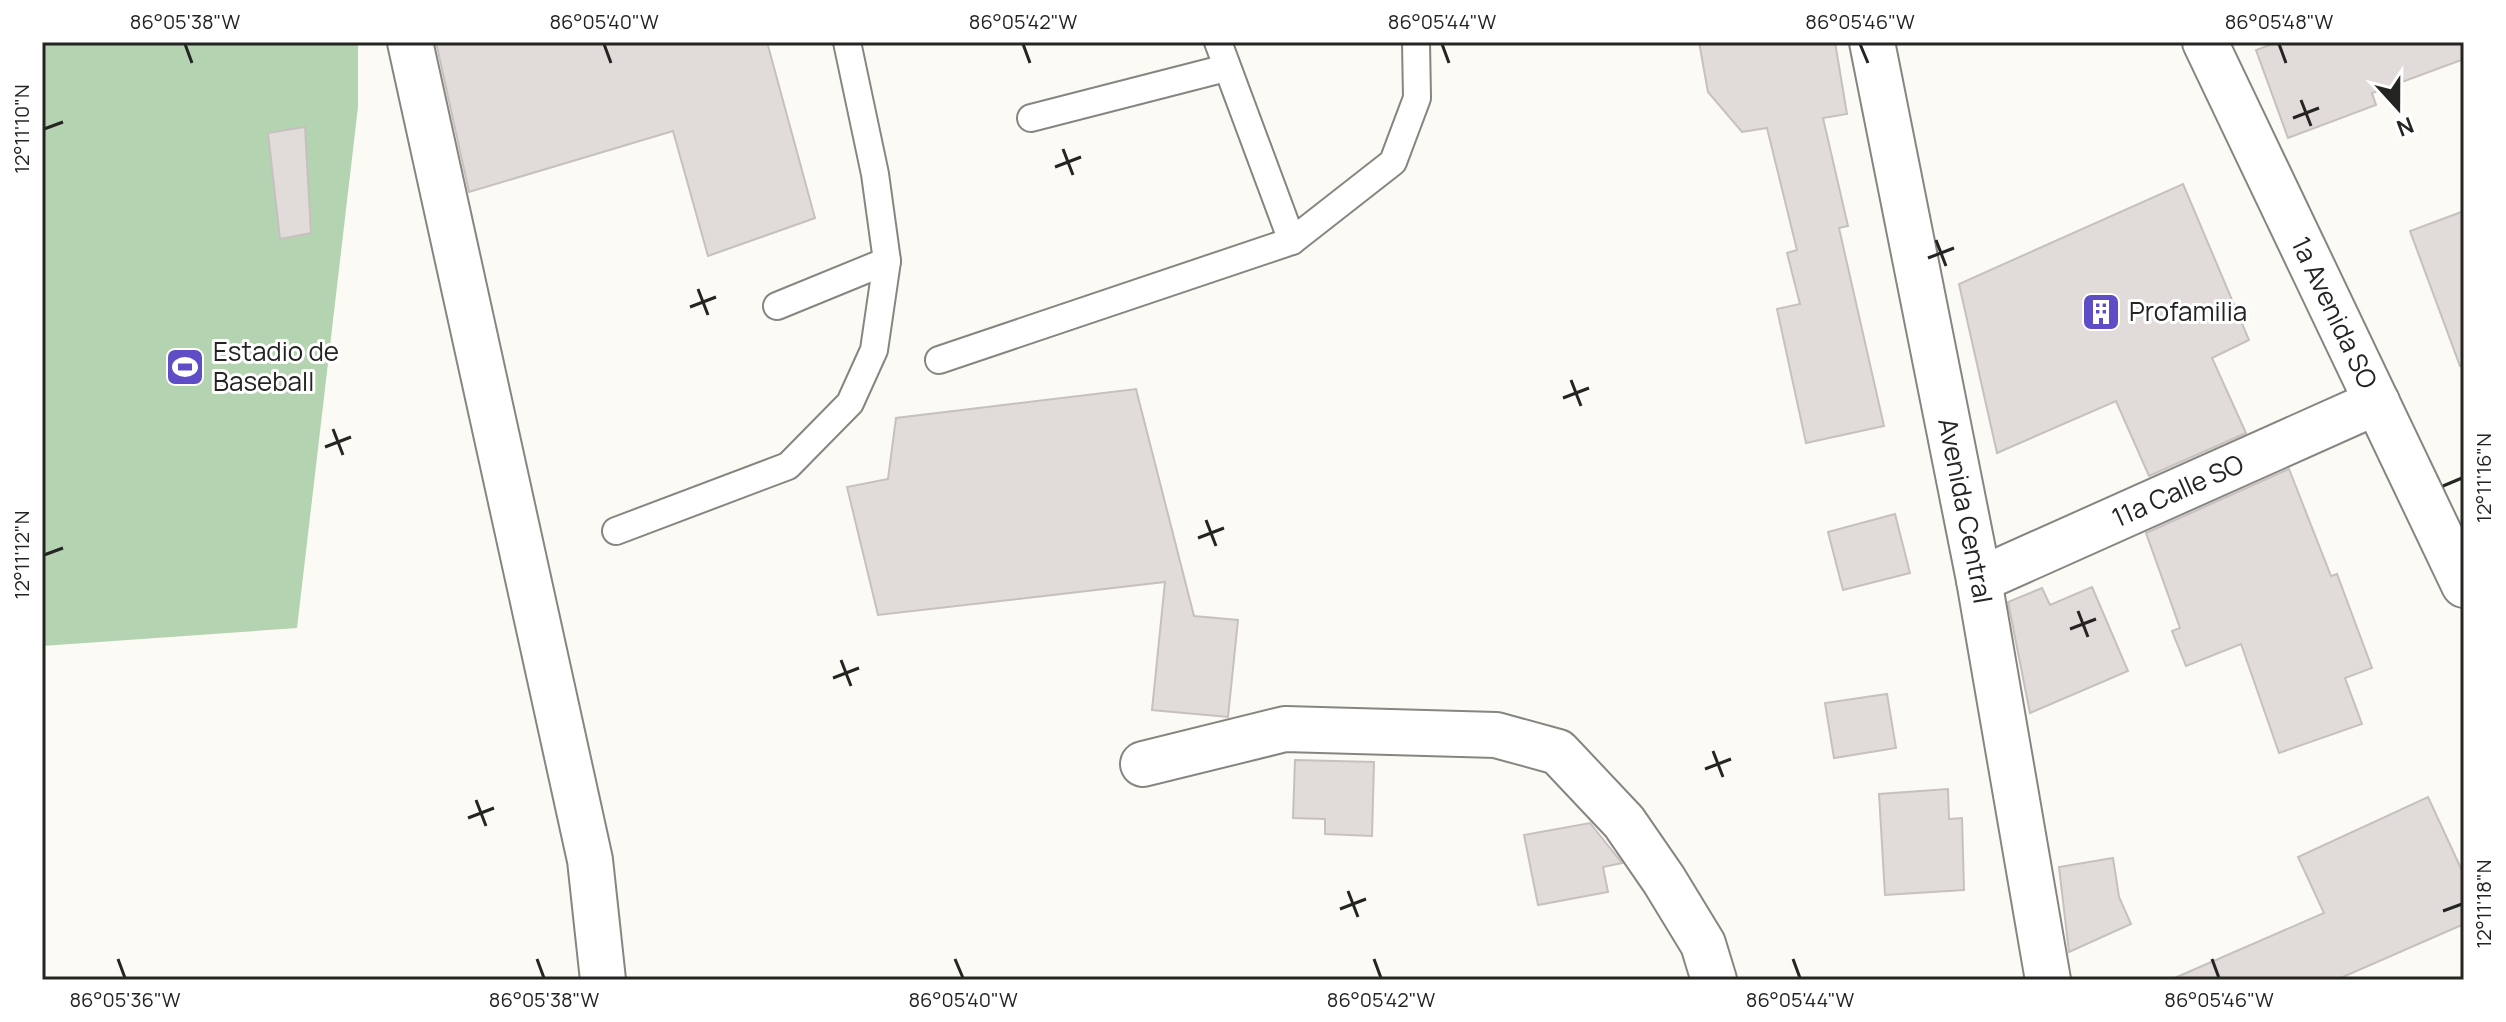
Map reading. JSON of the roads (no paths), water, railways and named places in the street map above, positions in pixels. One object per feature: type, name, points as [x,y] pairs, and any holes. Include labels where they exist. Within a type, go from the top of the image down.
[{"type":"main road","points":[[410,42],[590,860],[603,980]]},
{"type":"main road","name":"Avenida Central","points":[[1872,42],[1979,580],[2048,980]]},
{"type":"main road","name":"1a Avenida SO","points":[[2205,42],[2464,585]]},
{"type":"main road","name":"11a Calle SO","points":[[1979,580],[2377,402]]},
{"type":"main road","points":[[1143,764],[1285,729],[1496,735],[1558,752],[1624,822],[1664,880],[1703,944],[1714,980]]},
{"type":"lane","points":[[616,531],[788,466],[850,403],[874,350],[887,261],[875,174],[847,42]]},
{"type":"lane","points":[[1218,42],[1292,241]]},
{"type":"lane","points":[[939,360],[1292,241],[1393,162],[1417,98],[1416,42]]},
{"type":"lane","points":[[1031,118],[1226,68]]},
{"type":"lane","points":[[777,306],[887,261]]},
{"type":"place","name":"Profamilia","points":[[2101,312]]},
{"type":"place","name":"Estadio de Baseball","points":[[185,367]]}]
